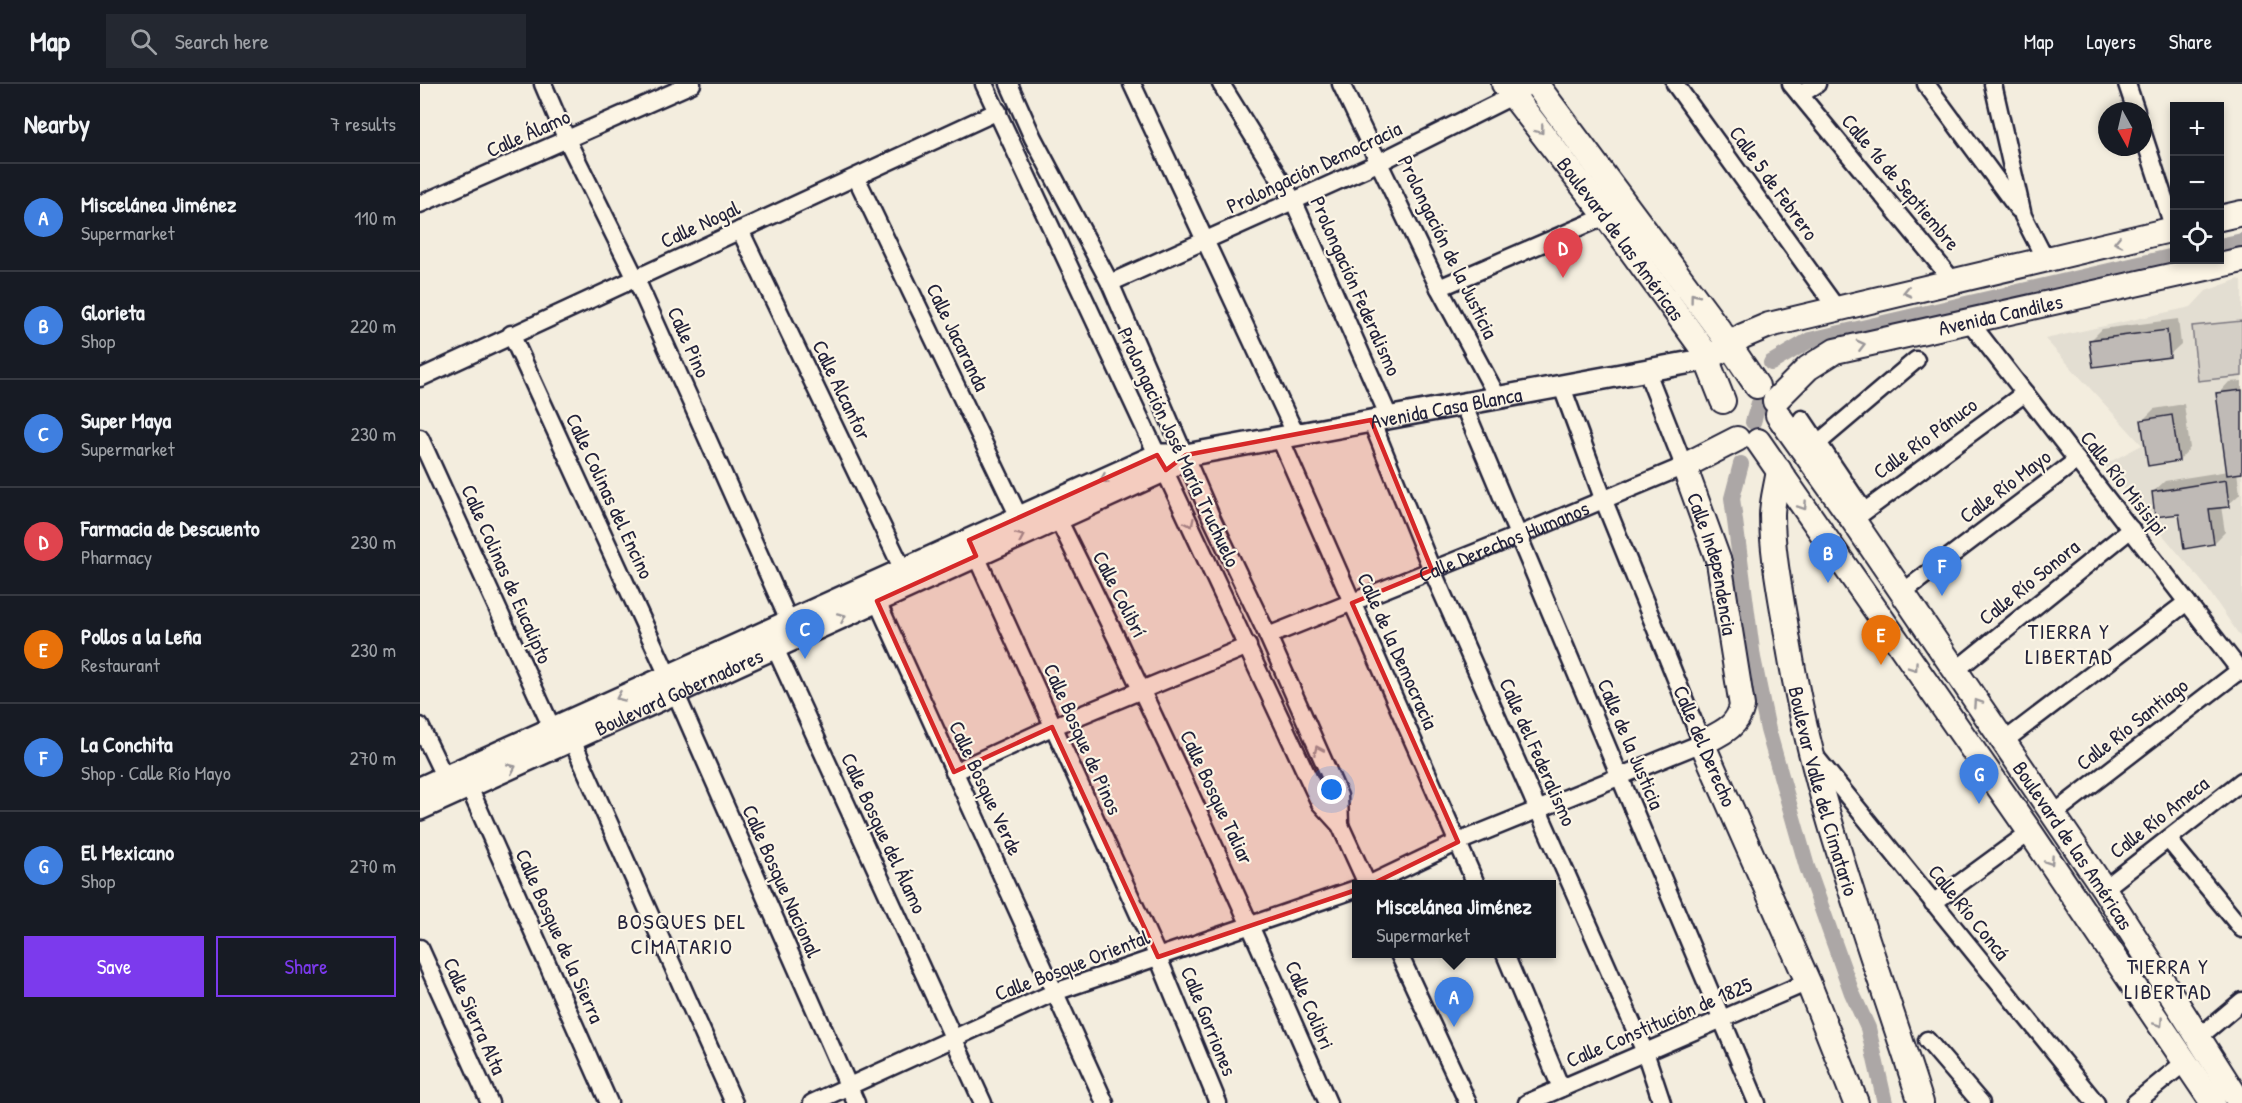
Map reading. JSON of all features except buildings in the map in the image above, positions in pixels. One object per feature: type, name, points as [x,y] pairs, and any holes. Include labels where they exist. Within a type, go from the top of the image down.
[{"type":"main road","name":"Boulevard de las Américas","points":[[1522,87],[1606,216],[1708,359],[1723,401]]},
{"type":"main road","name":"Boulevard de las Américas","points":[[1522,87],[1778,405],[1859,516],[1903,592],[2104,889],[2240,1103]]},
{"type":"main road","points":[[2224,217],[2242,213]]},
{"type":"main road","name":"Avenida Candiles","points":[[1708,359],[1728,345],[1769,325],[2170,230]]},
{"type":"main road","name":"Avenida Candiles","points":[[1778,405],[1808,368],[1835,351],[2242,260]]},
{"type":"main road","points":[[1737,388],[1778,405],[1773,430],[1747,440],[1722,421],[1723,401],[1737,388]]},
{"type":"main road","name":"Boulevard de las Américas","points":[[1747,440],[1779,470],[2030,832],[2213,1103]]},
{"type":"main road","name":"Calle Derechos Humanos","points":[[1684,466],[1747,440]]},
{"type":"main road","name":"Calle Independencia","points":[[1684,466],[1719,562],[1742,706],[1739,718],[1730,728],[1702,743]]},
{"type":"main road","name":"Boulevar Valle del Cimatario","points":[[1779,470],[1772,514],[1777,569],[1793,677],[1809,749],[1835,839],[1921,1103]]},
{"type":"main road","name":"Calle del Derecho","points":[[1702,743],[1808,982],[1856,1103]]},
{"type":"street","name":"Calle Pino","points":[[543,84],[567,140],[636,279],[789,621]]},
{"type":"street","name":"Calle Álamo","points":[[420,204],[567,140],[673,88],[692,84]]},
{"type":"street","name":"Prolongación José María Truchuelo","points":[[984,84],[1320,803],[1340,825],[1367,880]]},
{"type":"street","name":"Prolongación José María Truchuelo","points":[[1009,84],[1033,138],[1110,283],[1212,519],[1268,636],[1339,796],[1340,825]]},
{"type":"street","name":"Calle de la Democracia","points":[[1132,84],[1205,242],[1287,435],[1352,603],[1474,880]]},
{"type":"street","name":"Prolongación Federalismo","points":[[1221,84],[1294,202],[1380,418]]},
{"type":"street","name":"Prolongación de la Justicia","points":[[1341,84],[1439,288],[1498,398]]},
{"type":"street","name":"Calle 5 de Febrero","points":[[1675,84],[1837,309]]},
{"type":"street","points":[[1796,90],[1817,84]]},
{"type":"street","points":[[1926,84],[2023,216],[2045,260]]},
{"type":"street","points":[[1993,84],[2023,216]]},
{"type":"street","points":[[2127,84],[2133,102]]},
{"type":"street","name":"Prolongación Democracia","points":[[1110,283],[1380,162],[1522,87]]},
{"type":"street","name":"Calle 16 de Septiembre","points":[[1796,90],[1953,281]]},
{"type":"street","name":"Calle Nogal","points":[[420,378],[998,111]]},
{"type":"street","points":[[2150,156],[2170,217]]},
{"type":"street","name":"Calle Jacaranda","points":[[856,177],[1019,517]]},
{"type":"street","points":[[1439,288],[1606,216]]},
{"type":"street","name":"Calle Alcanfor","points":[[740,230],[903,570]]},
{"type":"street","name":"Calle Río Misisipi","points":[[1970,321],[2241,671]]},
{"type":"street","name":"Calle Colinas del Encino","points":[[511,334],[671,685]]},
{"type":"street","name":"Avenida Casa Blanca","points":[[1161,463],[1186,455],[1287,435],[1647,372],[1708,359]]},
{"type":"street","points":[[1818,443],[1916,360]]},
{"type":"street","name":"Calle Independencia","points":[[1647,372],[1684,466]]},
{"type":"street","name":"Calle del Derecho","points":[[1562,387],[1604,501],[1702,743]]},
{"type":"street","name":"Calle Río Pánuco","points":[[1859,516],[2025,393]]},
{"type":"street","name":"Calle de la Justicia","points":[[1463,404],[1757,1103]]},
{"type":"street","name":"Boulevard de las Américas","points":[[1778,405],[1818,443],[1859,516]]},
{"type":"street","name":"Calle del Federalismo","points":[[1380,418],[1432,570],[1646,1052],[1662,1103]]},
{"type":"street","name":"Calle Colinas de Eucalipto","points":[[420,438],[552,728]]},
{"type":"street","name":"Calle Río Mayo","points":[[1903,592],[2077,460]]},
{"type":"street","name":"Boulevard Gobernadores","points":[[420,788],[552,728],[775,648],[877,602],[973,548],[1019,517],[1161,463]]},
{"type":"street","name":"Boulevard Gobernadores","points":[[420,809],[572,740],[789,621],[903,570],[1058,519],[1161,463]]},
{"type":"street","name":"Calle Derechos Humanos","points":[[1268,636],[1604,501],[1684,466]]},
{"type":"street","name":"Calle Colibrí","points":[[1058,519],[1142,688]]},
{"type":"street","name":"Calle Río Sonora","points":[[1955,671],[2131,529]]},
{"type":"street","name":"Calle Bosque de Pinos","points":[[973,548],[1158,957]]},
{"type":"street","name":"Calle Bosque Verde","points":[[877,602],[1056,992],[1104,1103]]},
{"type":"street","points":[[2003,742],[2187,602]]},
{"type":"street","points":[[954,772],[1142,688],[1248,646]]},
{"type":"street","name":"Calle Bosque del Álamo","points":[[775,648],[983,1103]]},
{"type":"street","name":"Calle Río Santiago","points":[[2052,815],[2241,671]]},
{"type":"street","name":"Calle Bosque Nacional","points":[[671,685],[856,1103]]},
{"type":"street","name":"Calle Bosque Taliar","points":[[1142,688],[1251,924]]},
{"type":"street","points":[[420,726],[444,776]]},
{"type":"street","points":[[572,740],[734,1103]]},
{"type":"street","points":[[1379,880],[1458,842],[1702,743]]},
{"type":"street","name":"Calle Río Concá","points":[[1809,749],[2096,1103]]},
{"type":"street","name":"Calle Río Ameca","points":[[2104,889],[2241,784]]},
{"type":"street","name":"Calle Bosque de la Sierra","points":[[469,787],[609,1103]]},
{"type":"street","points":[[1933,903],[2030,832]]},
{"type":"street","points":[[2168,839],[2242,929]]},
{"type":"street","name":"Calle Bosque Oriental","points":[[812,1103],[1056,992],[1352,890]]},
{"type":"street","name":"Calle Colibri","points":[[1251,924],[1328,1103]]},
{"type":"street","name":"Calle Sierra Alta","points":[[420,948],[490,1103]]},
{"type":"street","name":"Calle Gorriones","points":[[1158,957],[1218,1103]]},
{"type":"street","points":[[1401,958],[1468,1103]]},
{"type":"street","points":[[1507,958],[1561,1088]]},
{"type":"street","name":"Calle Constitución de 1825","points":[[1527,1103],[1808,982]]},
{"type":"street","points":[[2198,1038],[2242,1001]]},
{"type":"street","points":[[1927,1040],[1981,1103]]},
{"type":"street","points":[[2135,1103],[2185,1062]]},
{"type":"highlighted area","points":[[1371,420],[1432,570],[1352,603],[1458,842],[1368,886],[1158,957],[1052,727],[954,772],[877,601],[976,556],[969,540],[1157,455],[1166,470],[1186,455]]},
{"type":"shaded area","points":[[2239,279],[2242,281],[2242,639],[2204,584],[2104,465],[2142,445],[2045,339],[2191,307],[2206,291]]},
{"type":"shaded area","points":[[2242,321],[2242,376],[2198,381],[2192,326]]},
{"type":"waterway","points":[[2224,245],[2242,241]]},
{"type":"waterway","points":[[1771,363],[1810,340],[2170,257]]},
{"type":"waterway","points":[[1753,422],[1759,403]]},
{"type":"waterway","points":[[1741,464],[1732,498],[1753,658],[1768,730],[1807,867],[1852,993],[1868,1028],[1885,1103]]},
{"type":"place","name":"Farmacia de Descuento","points":[[1563,278]]},
{"type":"place","name":"Glorieta","points":[[1828,583]]},
{"type":"place","name":"La Conchita","points":[[1942,596]]},
{"type":"place","name":"Super Maya","points":[[805,659]]},
{"type":"place","name":"Pollos a la Leña","points":[[1881,665]]},
{"type":"place","name":"El Mexicano","points":[[1979,804]]},
{"type":"place","name":"Miscelánea Jiménez","points":[[1454,1027]]},
{"type":"district","name":"TIERRA Y LIBERTAD","points":[[2069,644]]},
{"type":"district","name":"BOSQUES DEL CIMATARIO","points":[[682,934]]},
{"type":"district","name":"TIERRA Y LIBERTAD","points":[[2168,978]]}]
